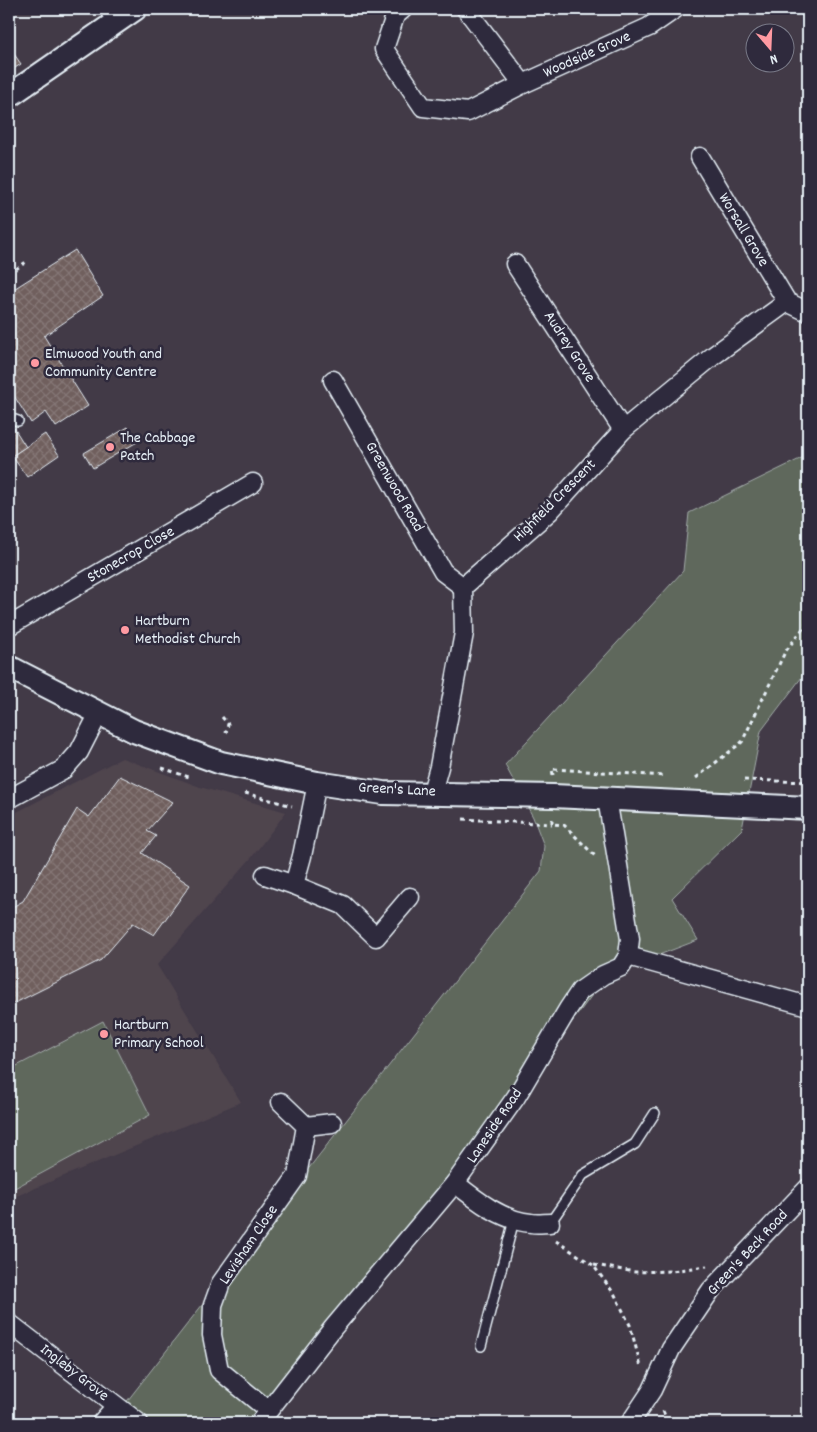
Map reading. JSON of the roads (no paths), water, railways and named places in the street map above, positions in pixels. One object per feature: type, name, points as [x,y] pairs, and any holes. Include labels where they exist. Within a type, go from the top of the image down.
[{"type":"street","points":[[9,96],[108,16],[135,9]]},
{"type":"street","name":"Woodside Grove","points":[[403,9],[395,16],[384,49],[423,107],[468,112],[523,84],[649,27],[675,9]]},
{"type":"street","name":"Woodside Grove","points":[[466,9],[523,84]]},
{"type":"street","name":"Worsall Grove","points":[[700,157],[787,302]]},
{"type":"street","name":"Audrey Grove","points":[[515,264],[623,430]]},
{"type":"street","points":[[787,302],[808,312]]},
{"type":"street","name":"Highfield Crescent","points":[[463,587],[550,511],[623,430],[713,356],[787,302]]},
{"type":"street","name":"Greenwood Road","points":[[333,380],[443,572],[463,587]]},
{"type":"street","name":"Stonecrop Close","points":[[9,626],[253,484]]},
{"type":"street","points":[[432,792],[439,767],[464,633],[463,587]]},
{"type":"street","name":"Green's Lane","points":[[9,667],[134,731],[221,764],[317,783],[383,793],[432,792],[607,798],[808,808]]},
{"type":"street","points":[[9,799],[64,770],[79,752],[99,713]]},
{"type":"street","points":[[294,885],[317,783]]},
{"type":"street","points":[[607,798],[630,939],[628,956],[808,1006]]},
{"type":"street","points":[[265,875],[343,905],[376,936],[410,897]]},
{"type":"street","name":"Laneside Road","points":[[263,1417],[333,1328],[455,1183],[516,1097],[580,991],[604,975],[621,967],[628,956]]},
{"type":"street","points":[[281,1102],[306,1126],[332,1123]]},
{"type":"street","name":"Levisham Close","points":[[263,1417],[219,1370],[212,1335],[213,1305],[221,1283],[298,1176],[306,1126]]},
{"type":"street","points":[[455,1183],[497,1212],[522,1222],[550,1222]]},
{"type":"street","name":"Green's Beck Road","points":[[630,1423],[652,1390],[671,1348],[711,1290],[808,1188]]},
{"type":"street","name":"Ingleby Grove","points":[[9,1323],[138,1423]]},
{"type":"street","points":[[101,1423],[116,1406]]},
{"type":"lane","points":[[9,418],[18,421]]},
{"type":"lane","points":[[550,1222],[583,1175],[635,1144],[655,1113]]},
{"type":"lane","points":[[481,1346],[522,1222]]},
{"type":"place","name":"Elmwood Youth and Community Centre","points":[[35,363]]},
{"type":"place","name":"The Cabbage Patch","points":[[110,447]]},
{"type":"place","name":"Hartburn Methodist Church","points":[[125,630]]},
{"type":"place","name":"Hartburn Primary School","points":[[104,1034]]}]
